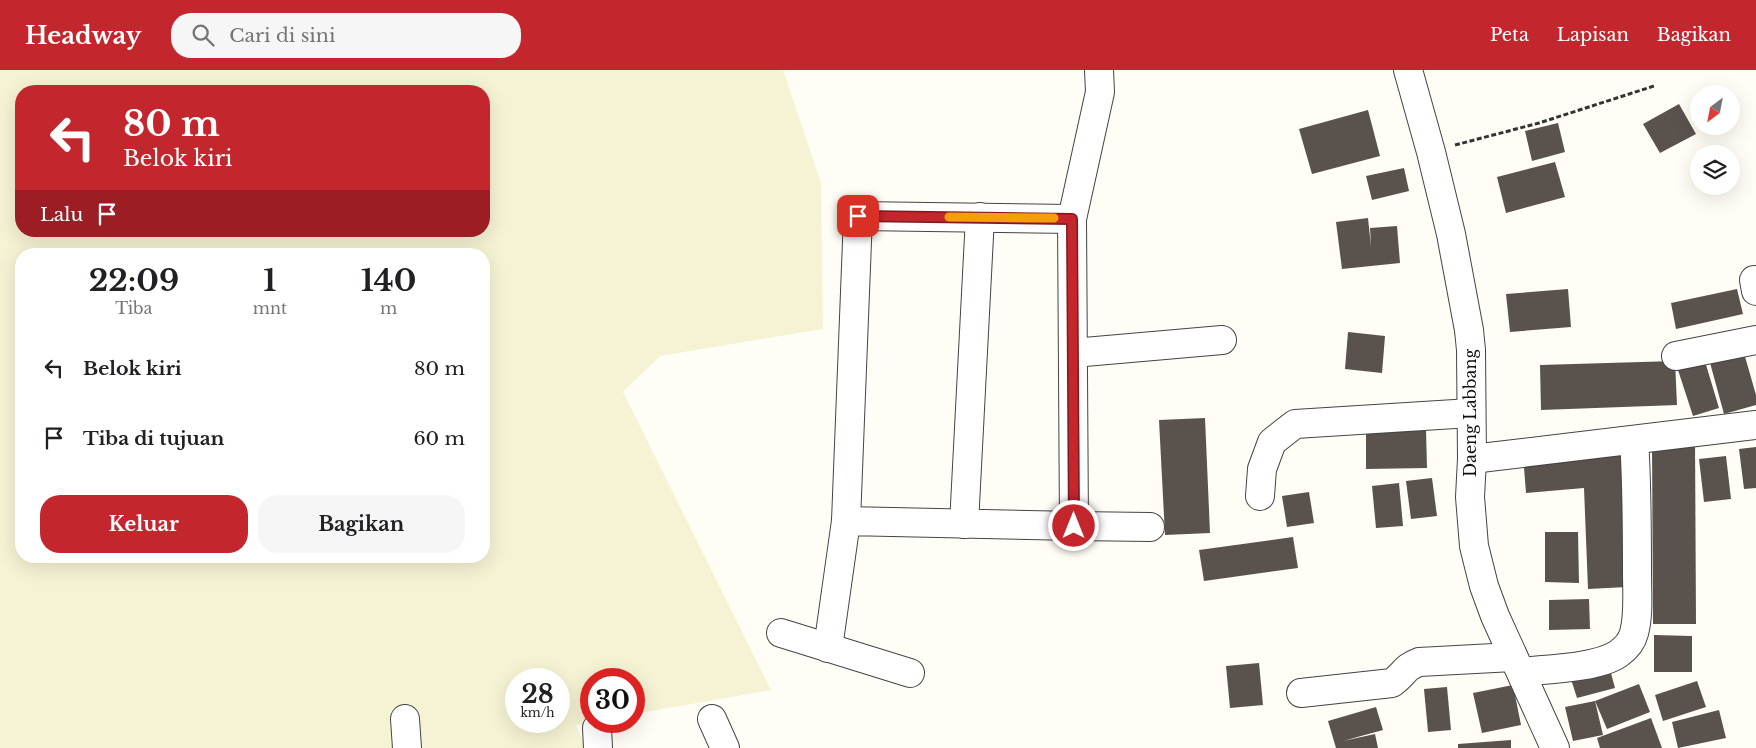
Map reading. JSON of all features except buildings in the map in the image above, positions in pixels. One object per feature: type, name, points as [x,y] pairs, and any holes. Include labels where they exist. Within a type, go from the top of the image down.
[{"type":"street","points":[[1074,526],[1072,219],[1100,92],[1099,70]]},
{"type":"street","name":"Daeng Labbang","points":[[1408,70],[1451,234],[1469,330],[1471,350],[1472,459],[1470,497],[1474,546],[1484,586],[1555,748]]},
{"type":"street","points":[[828,648],[846,521],[858,216],[1072,219]]},
{"type":"street","points":[[964,524],[980,217]]},
{"type":"street","points":[[1073,353],[1222,340]]},
{"type":"street","points":[[1676,356],[1756,340]]},
{"type":"street","points":[[1260,496],[1262,469],[1272,442],[1295,424],[1471,413]]},
{"type":"street","points":[[1472,459],[1756,425]]},
{"type":"street","points":[[1302,693],[1392,683],[1400,678],[1408,666],[1419,662],[1517,665],[1600,662],[1618,654],[1627,646],[1634,632],[1637,588],[1637,499],[1634,440]]},
{"type":"street","points":[[846,521],[1150,527]]},
{"type":"street","points":[[781,633],[910,672]]},
{"type":"street","points":[[405,719],[407,748]]},
{"type":"street","points":[[712,719],[725,748]]},
{"type":"path","points":[[1431,152],[1539,123],[1654,86]]},
{"type":"shaded area","points":[[0,70],[783,70],[821,183],[823,329],[660,356],[623,392],[771,690],[645,712],[645,668],[580,668],[580,724],[576,725],[586,748],[0,748]]},
{"type":"slow traffic","points":[[949,217],[1054,218]]},
{"type":"route","points":[[858,216],[1072,219],[1074,526]]}]
